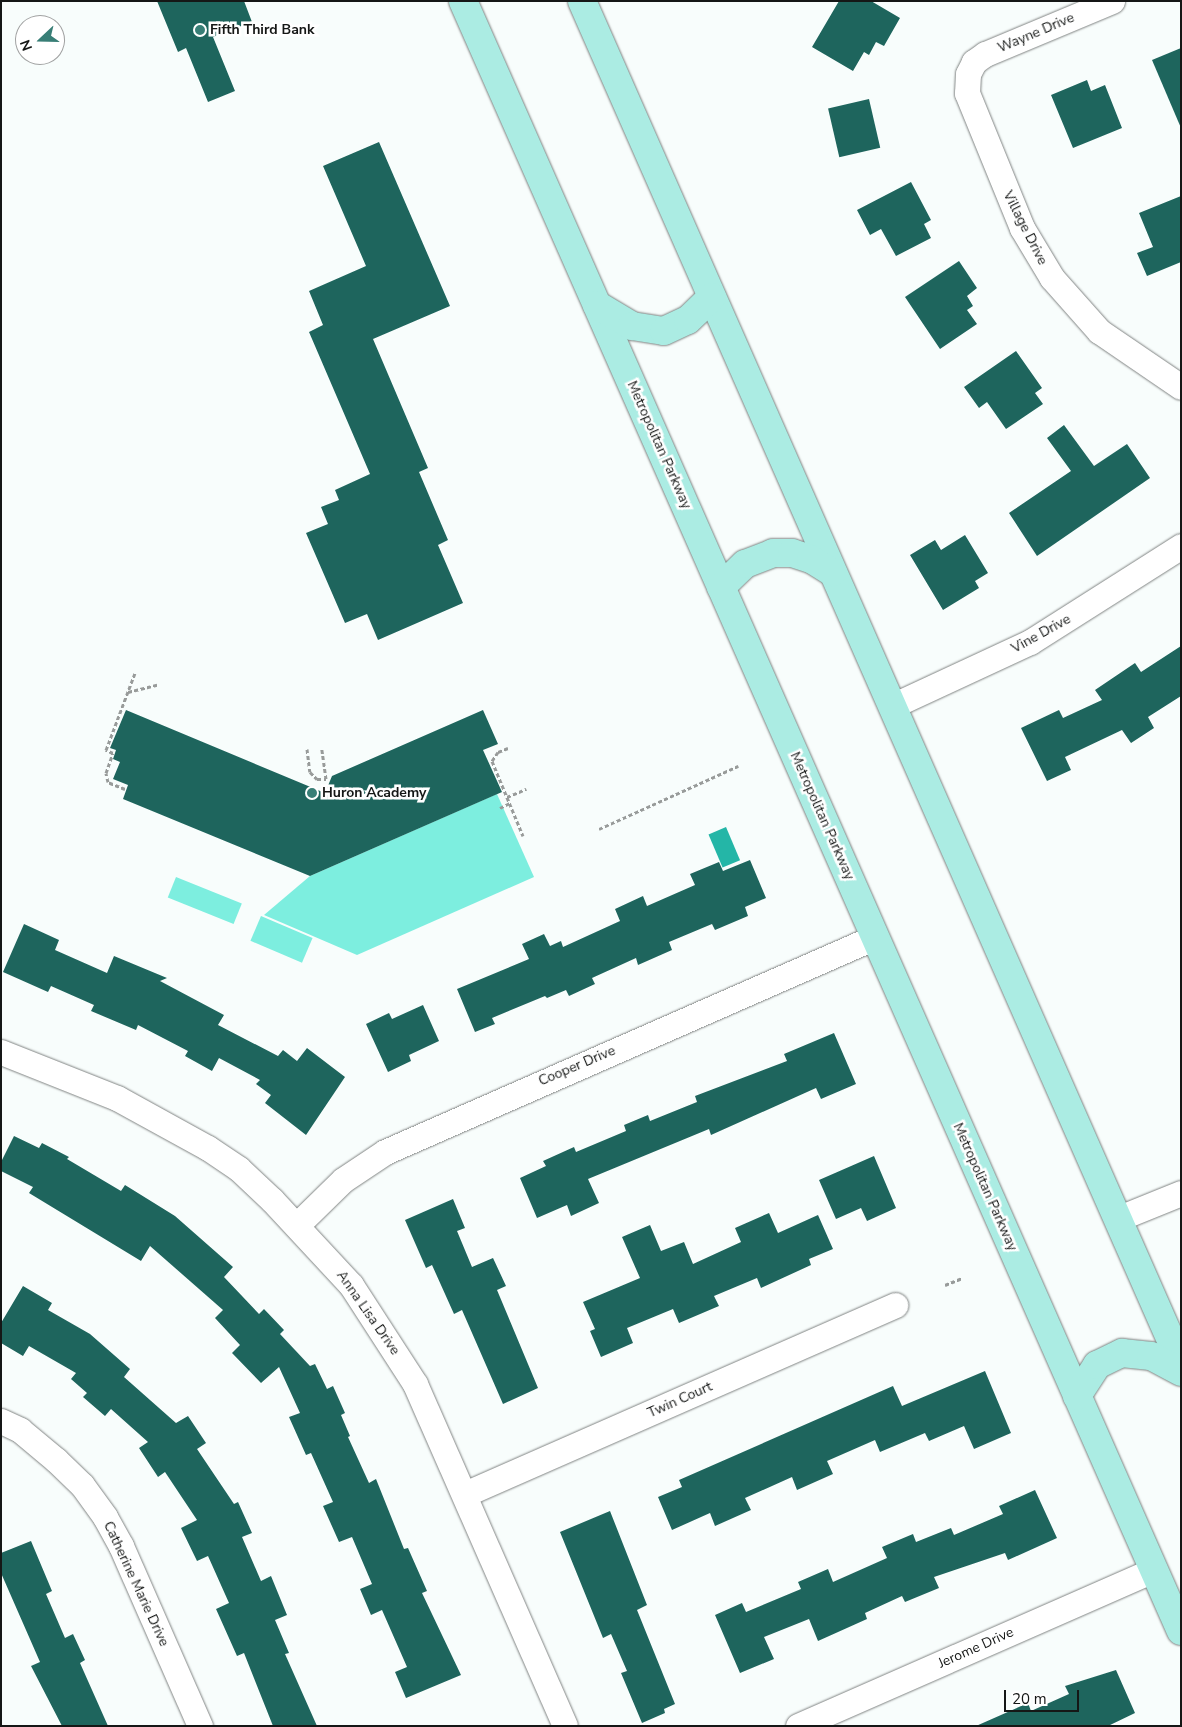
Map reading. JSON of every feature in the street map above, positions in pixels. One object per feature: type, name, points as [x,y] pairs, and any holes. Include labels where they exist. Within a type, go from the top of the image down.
[{"type":"main road","name":"Metropolitan Parkway","points":[[463,1],[1181,1631]]},
{"type":"main road","points":[[582,1],[1181,1363]]},
{"type":"main road","points":[[597,305],[632,326],[664,331],[688,320],[712,297]]},
{"type":"main road","points":[[721,587],[744,564],[773,553],[792,554],[811,559],[832,572]]},
{"type":"main road","points":[[1077,1396],[1097,1365],[1122,1353],[1151,1356],[1181,1372]]},
{"type":"street","name":"Wayne Drive","points":[[968,74],[974,62],[985,54],[1112,1]]},
{"type":"street","name":"Village Drive","points":[[968,74],[968,96],[1037,258],[1067,298],[1099,331],[1176,376]]},
{"type":"street","name":"Vine Drive","points":[[892,706],[1030,642],[1181,546]]},
{"type":"street","name":"Cooper Drive","points":[[297,1225],[343,1180],[393,1148],[875,937]]},
{"type":"street","name":"Anna Lisa Drive","points":[[1,1052],[117,1098],[170,1126],[238,1169],[297,1225],[351,1285],[390,1342],[415,1384],[465,1494],[565,1726]]},
{"type":"street","points":[[1117,1219],[1181,1193]]},
{"type":"street","name":"Twin Court","points":[[465,1494],[895,1305]]},
{"type":"street","name":"Catherine Marie Drive","points":[[1,1421],[20,1430],[56,1460],[82,1485],[104,1516],[121,1546],[200,1726]]},
{"type":"street","name":"Jerome Drive","points":[[798,1726],[1154,1570]]},
{"type":"path","points":[[125,789],[108,782],[106,768],[113,753],[106,750],[135,673]]},
{"type":"path","points":[[128,692],[157,684]]},
{"type":"path","points":[[508,748],[498,752],[492,761],[523,836]]},
{"type":"path","points":[[307,749],[310,772],[317,779],[328,780],[322,749]]},
{"type":"path","points":[[599,829],[738,766]]},
{"type":"path","points":[[507,797],[526,789]]},
{"type":"path","points":[[500,808],[510,803]]},
{"type":"path","points":[[945,1285],[962,1278]]},
{"type":"shaded area","points":[[497,794],[534,877],[357,955],[264,915],[310,876]]},
{"type":"shaded area","points":[[726,827],[740,860],[723,868],[709,834]]},
{"type":"shaded area","points":[[176,877],[242,904],[234,924],[168,897]]},
{"type":"shaded area","points":[[261,916],[313,938],[302,963],[250,941]]},
{"type":"building","name":"Fifth Third Bank","points":[[157,1],[244,1],[252,22],[213,37],[235,91],[208,102],[186,48],[178,52]]},
{"type":"building","points":[[839,1],[871,1],[900,18],[884,46],[876,42],[869,55],[864,52],[853,71],[812,47]]},
{"type":"building","points":[[1181,48],[1181,128],[1152,60]]},
{"type":"building","points":[[1087,80],[1091,91],[1105,85],[1122,128],[1073,148],[1051,95]]},
{"type":"building","points":[[869,99],[880,148],[839,157],[828,108]]},
{"type":"building","points":[[379,142],[450,306],[373,339],[428,468],[419,472],[448,540],[438,545],[463,603],[378,640],[367,614],[345,623],[306,533],[328,524],[321,507],[339,500],[335,490],[370,474],[309,332],[323,325],[309,291],[366,266],[323,166]]},
{"type":"building","points":[[911,182],[931,220],[924,224],[931,238],[896,256],[881,229],[870,235],[857,210]]},
{"type":"building","points":[[1181,196],[1181,262],[1147,276],[1137,253],[1153,247],[1139,213]]},
{"type":"building","points":[[959,261],[977,288],[967,296],[973,306],[967,310],[977,324],[940,349],[905,297]]},
{"type":"building","points":[[1016,351],[1042,388],[1035,393],[1043,404],[1006,429],[987,402],[979,408],[964,387]]},
{"type":"building","points":[[1064,425],[1094,466],[1127,444],[1150,478],[1037,556],[1009,513],[1071,471],[1047,438]]},
{"type":"building","points":[[965,535],[988,573],[975,581],[979,588],[943,610],[910,555],[935,540],[941,550]]},
{"type":"building","points":[[1181,646],[1181,696],[1148,717],[1154,728],[1131,743],[1122,730],[1065,757],[1071,770],[1047,781],[1021,728],[1059,710],[1063,718],[1102,700],[1095,690],[1135,663],[1141,672]]},
{"type":"building","name":"Huron Academy","points":[[126,710],[325,793],[332,776],[483,710],[498,744],[483,750],[502,792],[310,876],[123,799],[128,785],[113,779],[120,762],[113,759],[116,750],[110,748]]},
{"type":"building","points":[[750,860],[766,898],[745,907],[748,916],[715,930],[712,924],[669,942],[672,950],[638,965],[636,958],[592,978],[595,984],[569,996],[566,990],[547,998],[545,996],[492,1018],[495,1024],[475,1032],[457,989],[529,959],[522,944],[544,934],[550,946],[561,941],[563,947],[620,921],[615,909],[643,896],[647,906],[695,885],[690,874],[719,862],[723,871]]},
{"type":"building","points":[[24,924],[59,940],[55,950],[107,973],[114,956],[167,978],[160,981],[224,1015],[218,1025],[278,1056],[283,1050],[297,1061],[307,1048],[345,1077],[306,1135],[265,1103],[271,1095],[256,1084],[260,1080],[219,1058],[212,1071],[185,1056],[188,1051],[138,1025],[136,1030],[91,1011],[94,1005],[51,986],[48,992],[3,972]]},
{"type":"building","points":[[423,1005],[439,1041],[409,1055],[411,1061],[388,1072],[366,1024],[389,1013],[392,1019]]},
{"type":"building","points":[[834,1033],[856,1084],[821,1099],[816,1088],[711,1135],[709,1129],[588,1179],[599,1203],[571,1216],[567,1205],[537,1218],[520,1178],[546,1166],[543,1161],[574,1147],[576,1152],[626,1131],[624,1125],[648,1115],[650,1121],[697,1102],[695,1096],[787,1061],[784,1054]]},
{"type":"building","points":[[14,1136],[39,1148],[42,1143],[69,1157],[67,1159],[121,1191],[125,1185],[175,1216],[233,1267],[224,1277],[259,1314],[264,1309],[284,1330],[280,1334],[310,1366],[315,1364],[327,1389],[333,1386],[345,1413],[341,1415],[350,1436],[348,1437],[369,1483],[376,1479],[404,1549],[408,1548],[427,1591],[422,1593],[461,1675],[406,1698],[395,1672],[407,1667],[382,1610],[371,1615],[360,1589],[372,1584],[352,1537],[339,1542],[323,1506],[333,1502],[311,1453],[306,1455],[289,1417],[300,1413],[279,1367],[261,1383],[232,1353],[240,1345],[215,1318],[223,1310],[150,1246],[141,1261],[29,1193],[33,1187],[1,1171],[1,1162]]},
{"type":"building","points":[[874,1156],[896,1208],[867,1221],[861,1208],[836,1219],[819,1180]]},
{"type":"building","points":[[453,1199],[465,1228],[457,1231],[472,1267],[493,1258],[506,1286],[497,1290],[538,1388],[503,1404],[462,1310],[454,1314],[432,1265],[426,1268],[405,1220]]},
{"type":"building","points":[[769,1213],[778,1233],[818,1215],[833,1249],[809,1259],[811,1265],[761,1288],[757,1278],[714,1296],[719,1306],[679,1323],[673,1309],[627,1328],[633,1343],[601,1357],[590,1331],[595,1329],[583,1302],[640,1278],[622,1237],[650,1225],[661,1251],[684,1242],[693,1264],[741,1242],[735,1228]]},
{"type":"building","points":[[23,1286],[52,1303],[48,1310],[90,1334],[130,1369],[124,1377],[176,1423],[188,1416],[206,1443],[197,1449],[234,1504],[238,1502],[252,1533],[242,1537],[261,1581],[271,1576],[287,1615],[275,1620],[289,1653],[285,1654],[317,1726],[273,1726],[244,1653],[237,1656],[216,1609],[229,1603],[208,1556],[197,1561],[181,1528],[197,1520],[165,1472],[158,1477],[139,1448],[148,1442],[111,1409],[105,1416],[83,1397],[87,1393],[71,1379],[76,1373],[29,1346],[23,1356],[1,1343],[1,1323]]},
{"type":"building","points":[[985,1371],[1011,1433],[974,1449],[964,1426],[929,1441],[925,1433],[880,1452],[875,1440],[827,1461],[833,1474],[797,1490],[792,1477],[745,1498],[751,1510],[715,1526],[710,1513],[672,1530],[658,1497],[682,1487],[679,1480],[893,1386],[902,1406]]},
{"type":"building","points":[[1035,1490],[1057,1538],[1008,1560],[1005,1553],[934,1577],[939,1588],[905,1602],[902,1596],[865,1613],[867,1619],[818,1641],[809,1619],[764,1637],[774,1659],[740,1673],[715,1615],[742,1603],[746,1612],[801,1589],[798,1582],[828,1569],[833,1582],[887,1558],[882,1547],[913,1534],[916,1542],[951,1528],[954,1535],[1003,1514],[999,1506]]},
{"type":"building","points":[[610,1511],[647,1605],[637,1610],[675,1704],[664,1709],[665,1713],[642,1723],[621,1673],[627,1671],[611,1634],[603,1638],[560,1532]]},
{"type":"building","points":[[31,1541],[52,1591],[46,1594],[65,1638],[73,1634],[85,1660],[80,1663],[108,1726],[62,1726],[31,1666],[40,1662],[1,1573],[1,1553]]},
{"type":"building","points":[[1116,1670],[1135,1713],[1108,1726],[976,1726],[1028,1703],[1031,1711],[1069,1694],[1065,1686]]},
{"type":"place","name":"Fifth Third Bank","points":[[200,30]]},
{"type":"place","name":"Huron Academy","points":[[312,793]]}]
